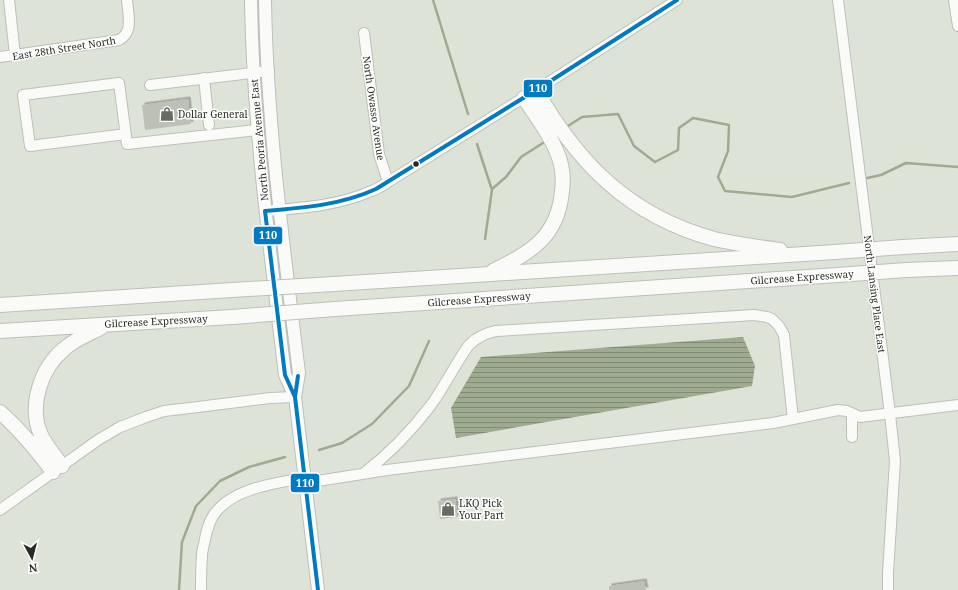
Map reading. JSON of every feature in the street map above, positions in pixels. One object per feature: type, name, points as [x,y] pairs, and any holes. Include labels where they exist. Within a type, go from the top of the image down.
[{"type":"highway","points":[[536,90],[575,148],[615,190],[634,204],[659,219],[714,239],[806,254]]},
{"type":"highway","points":[[488,274],[521,257],[544,239],[558,216],[561,203],[563,175],[561,163],[556,149],[546,131],[524,98]]},
{"type":"highway","points":[[0,305],[958,244]]},
{"type":"highway","name":"Gilcrease Expressway","points":[[0,331],[232,317],[906,270],[958,268]]},
{"type":"highway","points":[[58,469],[41,434],[39,426],[37,402],[41,382],[50,365],[64,349],[75,341],[107,324]]},
{"type":"highway","points":[[0,412],[20,430],[43,458],[58,469]]},
{"type":"main road","name":"North Peoria Avenue East","points":[[251,0],[257,130],[265,211],[285,375],[295,397]]},
{"type":"main road","name":"North Peoria Avenue East","points":[[265,0],[271,112],[279,209],[299,374],[295,397],[318,590]]},
{"type":"street","points":[[9,0],[15,55]]},
{"type":"street","name":"East 28th Street North","points":[[0,57],[119,40],[126,35],[129,28],[126,0]]},
{"type":"street","points":[[265,211],[322,205],[370,192],[524,98],[677,0]]},
{"type":"street","name":"North Lansing Place East","points":[[838,0],[895,461],[888,590]]},
{"type":"street","points":[[954,0],[958,26]]},
{"type":"street","name":"North Owasso Avenue","points":[[364,33],[379,154],[388,182]]},
{"type":"street","points":[[150,84],[269,72]]},
{"type":"street","points":[[204,78],[209,125]]},
{"type":"street","points":[[126,134],[30,146],[23,95],[119,83],[126,134],[127,144],[257,130]]},
{"type":"street","points":[[362,474],[381,459],[432,404],[469,345],[475,338],[496,331],[754,315],[767,316],[776,322],[784,335],[793,419]]},
{"type":"street","points":[[0,510],[98,440],[120,427],[164,411],[270,398],[295,397]]},
{"type":"street","points":[[201,590],[202,555],[206,534],[215,513],[236,496],[251,489],[276,483],[305,481],[601,445],[793,419],[838,410],[847,411],[860,417],[958,404]]},
{"type":"street","points":[[852,414],[852,437]]},
{"type":"street","points":[[381,459],[382,465],[387,470]]},
{"type":"shaded area","points":[[743,337],[755,366],[752,386],[456,438],[451,408],[481,357]]},
{"type":"building","name":"Dollar General","points":[[188,99],[191,124],[145,130],[142,105]]},
{"type":"building","name":"LKQ Pick Your Part","points":[[455,499],[458,517],[440,519],[438,501]]},
{"type":"building","points":[[644,581],[646,590],[609,590],[609,586]]},
{"type":"waterway","points":[[433,0],[468,114]]},
{"type":"waterway","points":[[568,126],[582,117],[618,114],[634,146],[655,162],[678,150],[679,128],[693,118],[729,125],[728,151],[718,177],[725,191],[792,197],[849,183]]},
{"type":"waterway","points":[[492,189],[506,177],[521,157],[546,141]]},
{"type":"waterway","points":[[477,144],[492,190],[485,239]]},
{"type":"waterway","points":[[867,178],[881,175],[906,163],[958,167]]},
{"type":"waterway","points":[[319,450],[342,443],[372,424],[409,386],[429,341]]},
{"type":"waterway","points":[[179,590],[182,542],[196,506],[220,481],[249,467],[285,457]]},
{"type":"transit line","name":"110","points":[[295,397],[285,375],[265,211],[322,205],[349,199],[376,189],[549,82],[677,0]]},
{"type":"transit line","name":"110","points":[[298,376],[295,397],[318,590]]},
{"type":"place","name":"Dollar General","points":[[167,114]]},
{"type":"place","name":"LKQ Pick Your Part","points":[[448,509]]}]
